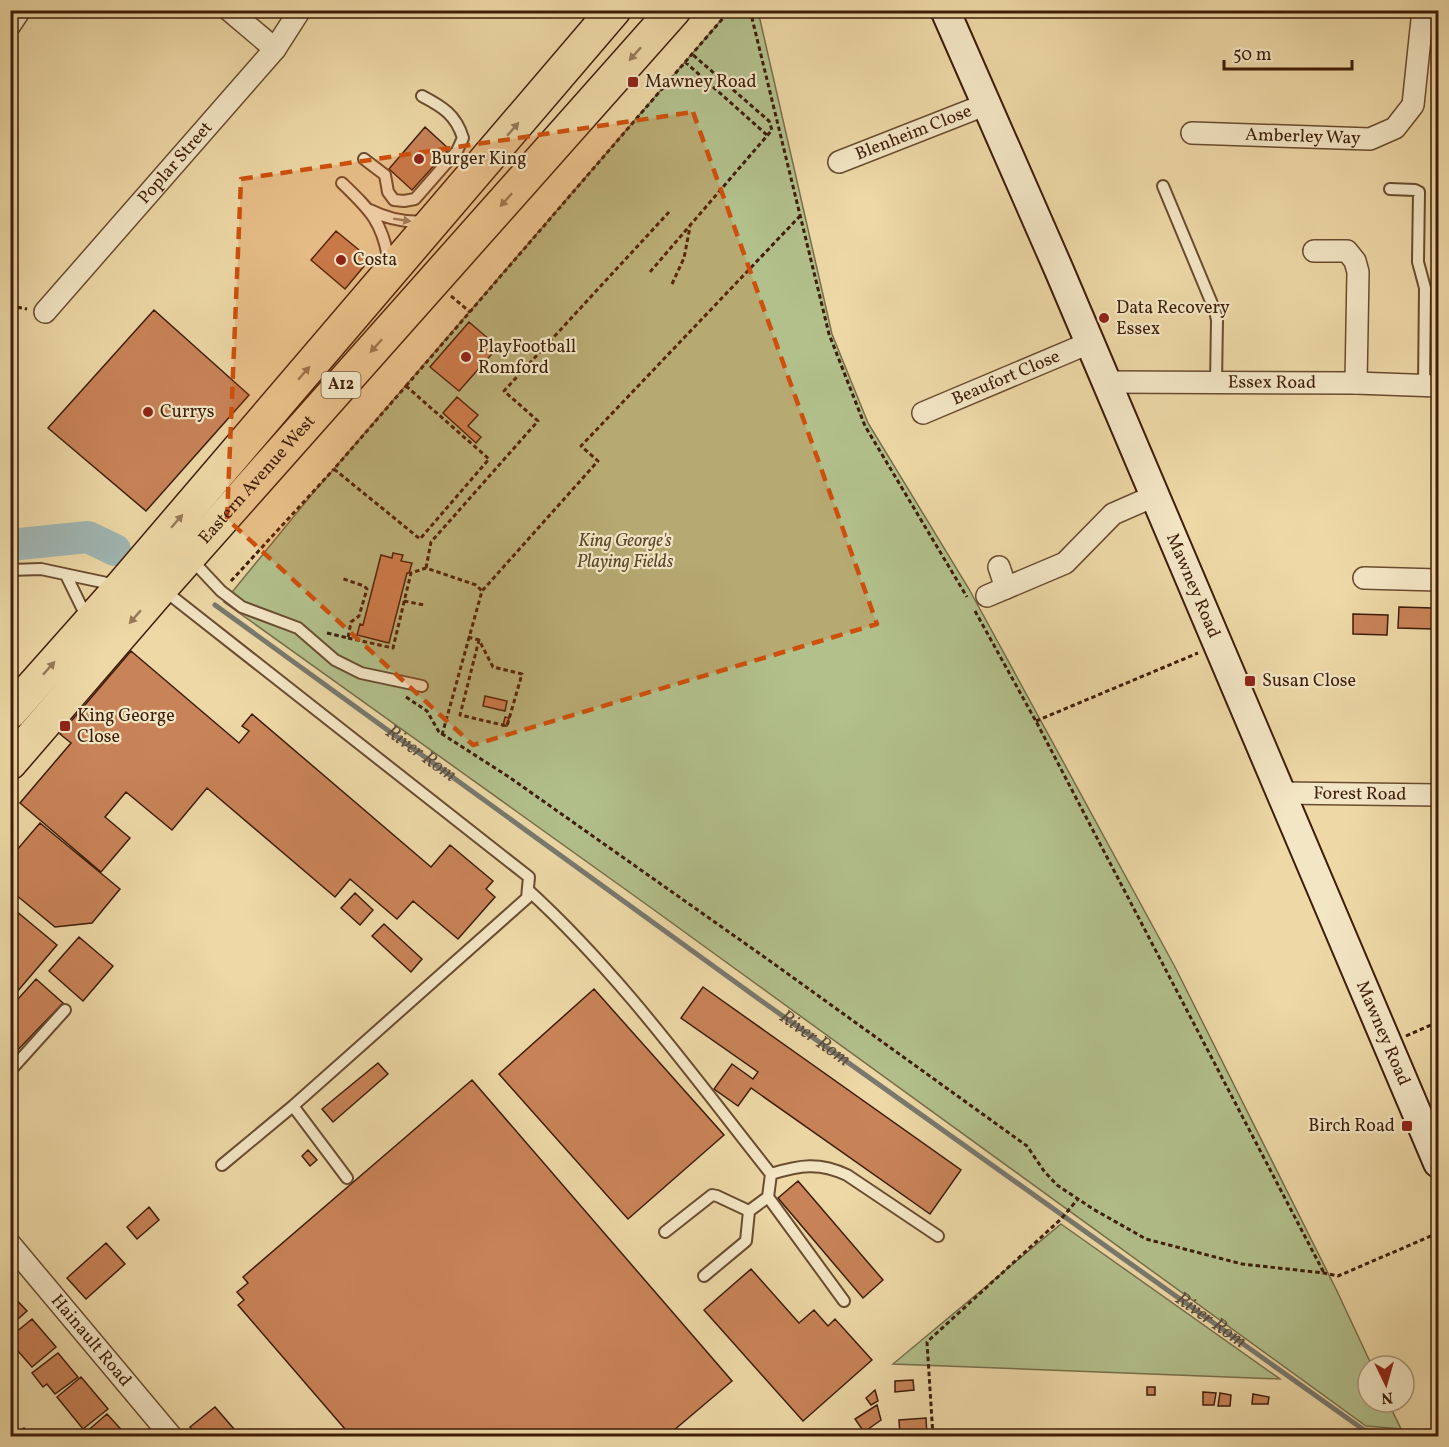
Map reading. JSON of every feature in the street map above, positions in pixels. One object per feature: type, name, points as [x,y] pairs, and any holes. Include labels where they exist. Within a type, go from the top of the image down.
[{"type":"highway","name":"Eastern Avenue West","points":[[10,712],[122,586],[614,10]]},
{"type":"highway","name":"Eastern Avenue West","points":[[10,763],[160,588],[674,10]]},
{"type":"street","points":[[10,25],[20,10]]},
{"type":"street","points":[[229,10],[275,49]]},
{"type":"street","name":"Poplar Street","points":[[45,312],[275,49],[300,10]]},
{"type":"street","name":"Mawney Road","points":[[945,10],[1388,1044],[1437,1176]]},
{"type":"street","name":"Amberley Way","points":[[1192,133],[1370,139],[1395,128],[1413,105],[1423,10]]},
{"type":"street","name":"Blenheim Close","points":[[838,162],[987,104]]},
{"type":"street","points":[[1314,251],[1347,251],[1355,261],[1358,272],[1356,383]]},
{"type":"street","name":"Beaufort Close","points":[[923,413],[1089,343]]},
{"type":"street","name":"Essex Road","points":[[1106,382],[1356,383],[1431,386]]},
{"type":"street","points":[[985,599],[1065,563],[1113,514],[1154,496]]},
{"type":"street","points":[[985,599],[999,567]]},
{"type":"street","points":[[1364,578],[1438,580]]},
{"type":"street","name":"Forest Road","points":[[1282,793],[1438,795]]},
{"type":"street","name":"Hainault Road","points":[[10,1245],[171,1437]]},
{"type":"lane","points":[[364,159],[385,175],[388,192],[394,200],[415,199],[457,151],[463,138],[459,124],[440,105],[423,96]]},
{"type":"lane","points":[[342,183],[370,210],[386,218],[413,222],[435,220]]},
{"type":"lane","points":[[1163,186],[1215,311],[1217,320],[1216,383]]},
{"type":"lane","points":[[1390,189],[1419,192],[1418,262],[1425,288],[1431,386]]},
{"type":"lane","points":[[370,210],[382,232],[391,272]]},
{"type":"lane","points":[[189,556],[221,591],[242,607],[298,628],[335,660],[361,673],[422,686]]},
{"type":"lane","points":[[10,570],[41,569],[122,586]]},
{"type":"lane","points":[[66,575],[89,623]]},
{"type":"lane","points":[[160,588],[529,877],[527,898],[293,1106],[222,1165]]},
{"type":"lane","points":[[528,890],[558,917],[614,978],[771,1174],[768,1197],[844,1301]]},
{"type":"lane","points":[[10,1071],[65,1010]]},
{"type":"lane","points":[[293,1106],[347,1178]]},
{"type":"lane","points":[[771,1174],[798,1166],[834,1169],[847,1175],[938,1236]]},
{"type":"lane","points":[[665,1232],[712,1195],[749,1211]]},
{"type":"lane","points":[[704,1276],[746,1241],[749,1211],[768,1197]]},
{"type":"path","points":[[221,591],[334,469],[730,10]]},
{"type":"path","points":[[750,10],[829,334],[865,426],[985,599],[1036,721],[1324,1273]]},
{"type":"path","points":[[650,272],[772,130],[769,121],[692,54]]},
{"type":"path","points":[[685,62],[767,135]]},
{"type":"path","points":[[426,568],[431,542],[538,421],[504,391],[669,212]]},
{"type":"path","points":[[442,735],[482,591],[598,461],[580,446],[800,215]]},
{"type":"path","points":[[672,284],[684,258],[690,225]]},
{"type":"path","points":[[334,469],[420,539],[489,459],[406,386]]},
{"type":"path","points":[[298,628],[393,648],[411,573],[426,568],[476,585],[482,591]]},
{"type":"path","points":[[341,578],[367,589],[359,616],[351,622],[348,638]]},
{"type":"path","points":[[404,601],[424,604]]},
{"type":"path","points":[[468,637],[479,639]]},
{"type":"path","points":[[479,639],[493,667],[522,674],[507,726],[460,715],[479,639]]},
{"type":"path","points":[[1036,721],[1218,645]]},
{"type":"path","points":[[427,711],[442,735],[508,777],[1018,1139],[1027,1146],[1057,1185],[1146,1239],[1242,1264],[1338,1276],[1438,1233]]},
{"type":"path","points":[[1388,1044],[1438,1022]]},
{"type":"path","points":[[1437,1176],[1432,1193],[1438,1208]]},
{"type":"path","points":[[933,1437],[927,1342],[1061,1219],[1077,1199]]},
{"type":"highlighted area","points":[[693,112],[877,624],[473,745],[227,519],[241,179]]},
{"type":"green space","name":"King George's Playing Fields","points":[[729,11],[758,11],[832,334],[868,423],[969,589],[1175,967],[1336,1289],[1366,1354],[1356,1354],[1356,1414],[1394,1414],[1401,1429],[1366,1426],[650,907],[224,602],[313,493]]},
{"type":"green space","points":[[1061,1224],[1280,1379],[893,1364]]},
{"type":"building","name":"Burger King","points":[[425,127],[449,149],[412,190],[389,169]]},
{"type":"building","name":"Costa","points":[[336,231],[370,259],[345,289],[311,260]]},
{"type":"building","name":"Currys","points":[[154,310],[249,395],[146,511],[48,428]]},
{"type":"building","points":[[469,322],[498,347],[459,391],[430,367]]},
{"type":"building","points":[[1431,332],[1438,333],[1438,354],[1430,353]]},
{"type":"building","points":[[457,397],[478,415],[468,426],[481,437],[476,443],[443,413]]},
{"type":"building","points":[[393,553],[403,555],[401,561],[412,563],[407,573],[389,643],[357,635],[360,624],[363,625],[381,555],[392,558]]},
{"type":"building","points":[[1399,607],[1433,608],[1433,629],[1398,628]]},
{"type":"building","points":[[1353,614],[1388,615],[1387,635],[1353,634]]},
{"type":"building","points":[[1435,624],[1438,624],[1438,645],[1434,644]]},
{"type":"building","points":[[131,651],[239,743],[249,731],[242,726],[252,714],[431,867],[450,845],[493,881],[486,889],[495,897],[458,939],[413,901],[397,919],[350,879],[335,897],[207,788],[172,830],[126,792],[105,817],[130,838],[101,872],[20,803],[71,743],[60,734]]},
{"type":"building","points":[[485,696],[507,701],[505,711],[483,706]]},
{"type":"building","points":[[505,717],[509,718],[507,726],[503,726]]},
{"type":"building","points":[[40,823],[120,889],[92,923],[55,927],[10,890],[10,858]]},
{"type":"building","points":[[355,893],[373,910],[360,925],[341,908]]},
{"type":"building","points":[[10,906],[57,945],[10,1000]]},
{"type":"building","points":[[384,924],[422,959],[411,972],[372,936]]},
{"type":"building","points":[[79,937],[113,966],[83,1001],[49,971]]},
{"type":"building","points":[[36,979],[63,1003],[10,1058],[10,1008]]},
{"type":"building","points":[[703,987],[961,1170],[930,1214],[751,1088],[738,1106],[714,1089],[732,1064],[753,1079],[758,1072],[681,1018]]},
{"type":"building","points":[[594,989],[724,1135],[628,1219],[499,1074]]},
{"type":"building","points":[[378,1063],[388,1074],[333,1122],[322,1109]]},
{"type":"building","points":[[472,1080],[732,1381],[667,1436],[351,1436],[238,1305],[244,1300],[237,1292],[248,1283],[243,1277]]},
{"type":"building","points":[[308,1150],[317,1160],[310,1166],[302,1156]]},
{"type":"building","points":[[798,1181],[883,1280],[863,1298],[778,1198]]},
{"type":"building","points":[[149,1207],[159,1220],[137,1239],[127,1227]]},
{"type":"building","points":[[106,1243],[125,1264],[86,1299],[67,1278]]},
{"type":"building","points":[[751,1269],[799,1323],[814,1310],[828,1326],[835,1319],[872,1360],[803,1421],[704,1310]]},
{"type":"building","points":[[10,1293],[27,1311],[10,1326]]},
{"type":"building","points":[[32,1319],[56,1347],[32,1367],[10,1342],[10,1337]]},
{"type":"building","points":[[58,1353],[78,1377],[55,1394],[47,1384],[43,1387],[32,1373]]},
{"type":"building","points":[[81,1377],[108,1409],[83,1429],[57,1397]]},
{"type":"building","points":[[913,1380],[914,1390],[895,1392],[895,1381]]},
{"type":"building","points":[[1147,1387],[1155,1387],[1155,1395],[1147,1395]]},
{"type":"building","points":[[875,1390],[878,1401],[871,1405],[866,1398]]},
{"type":"building","points":[[1203,1392],[1216,1393],[1214,1405],[1203,1405]]},
{"type":"building","points":[[1220,1393],[1231,1395],[1230,1406],[1218,1406]]},
{"type":"building","points":[[1253,1394],[1269,1397],[1268,1404],[1252,1404]]},
{"type":"building","points":[[877,1405],[881,1420],[864,1432],[855,1419]]},
{"type":"building","points":[[215,1407],[234,1429],[227,1436],[198,1436],[190,1427]]},
{"type":"building","points":[[107,1414],[127,1436],[88,1436],[85,1433]]},
{"type":"building","points":[[926,1418],[927,1436],[900,1436],[899,1420]]},
{"type":"building","points":[[24,1428],[31,1436],[15,1434]]},
{"type":"waterway","name":"River Rom","points":[[10,545],[88,537],[115,550]]},
{"type":"waterway","name":"River Rom","points":[[215,605],[756,997],[1364,1430],[1428,1436]]},
{"type":"place","name":"Mawney Road","points":[[633,82]]},
{"type":"place","name":"Burger King","points":[[419,159]]},
{"type":"place","name":"Costa","points":[[341,260]]},
{"type":"place","name":"Data Recovery Essex","points":[[1104,318]]},
{"type":"place","name":"PlayFootball Romford","points":[[466,357]]},
{"type":"place","name":"Currys","points":[[148,412]]},
{"type":"place","name":"Susan Close","points":[[1250,681]]},
{"type":"place","name":"King George Close","points":[[65,726]]},
{"type":"place","name":"Birch Road","points":[[1407,1126]]}]
